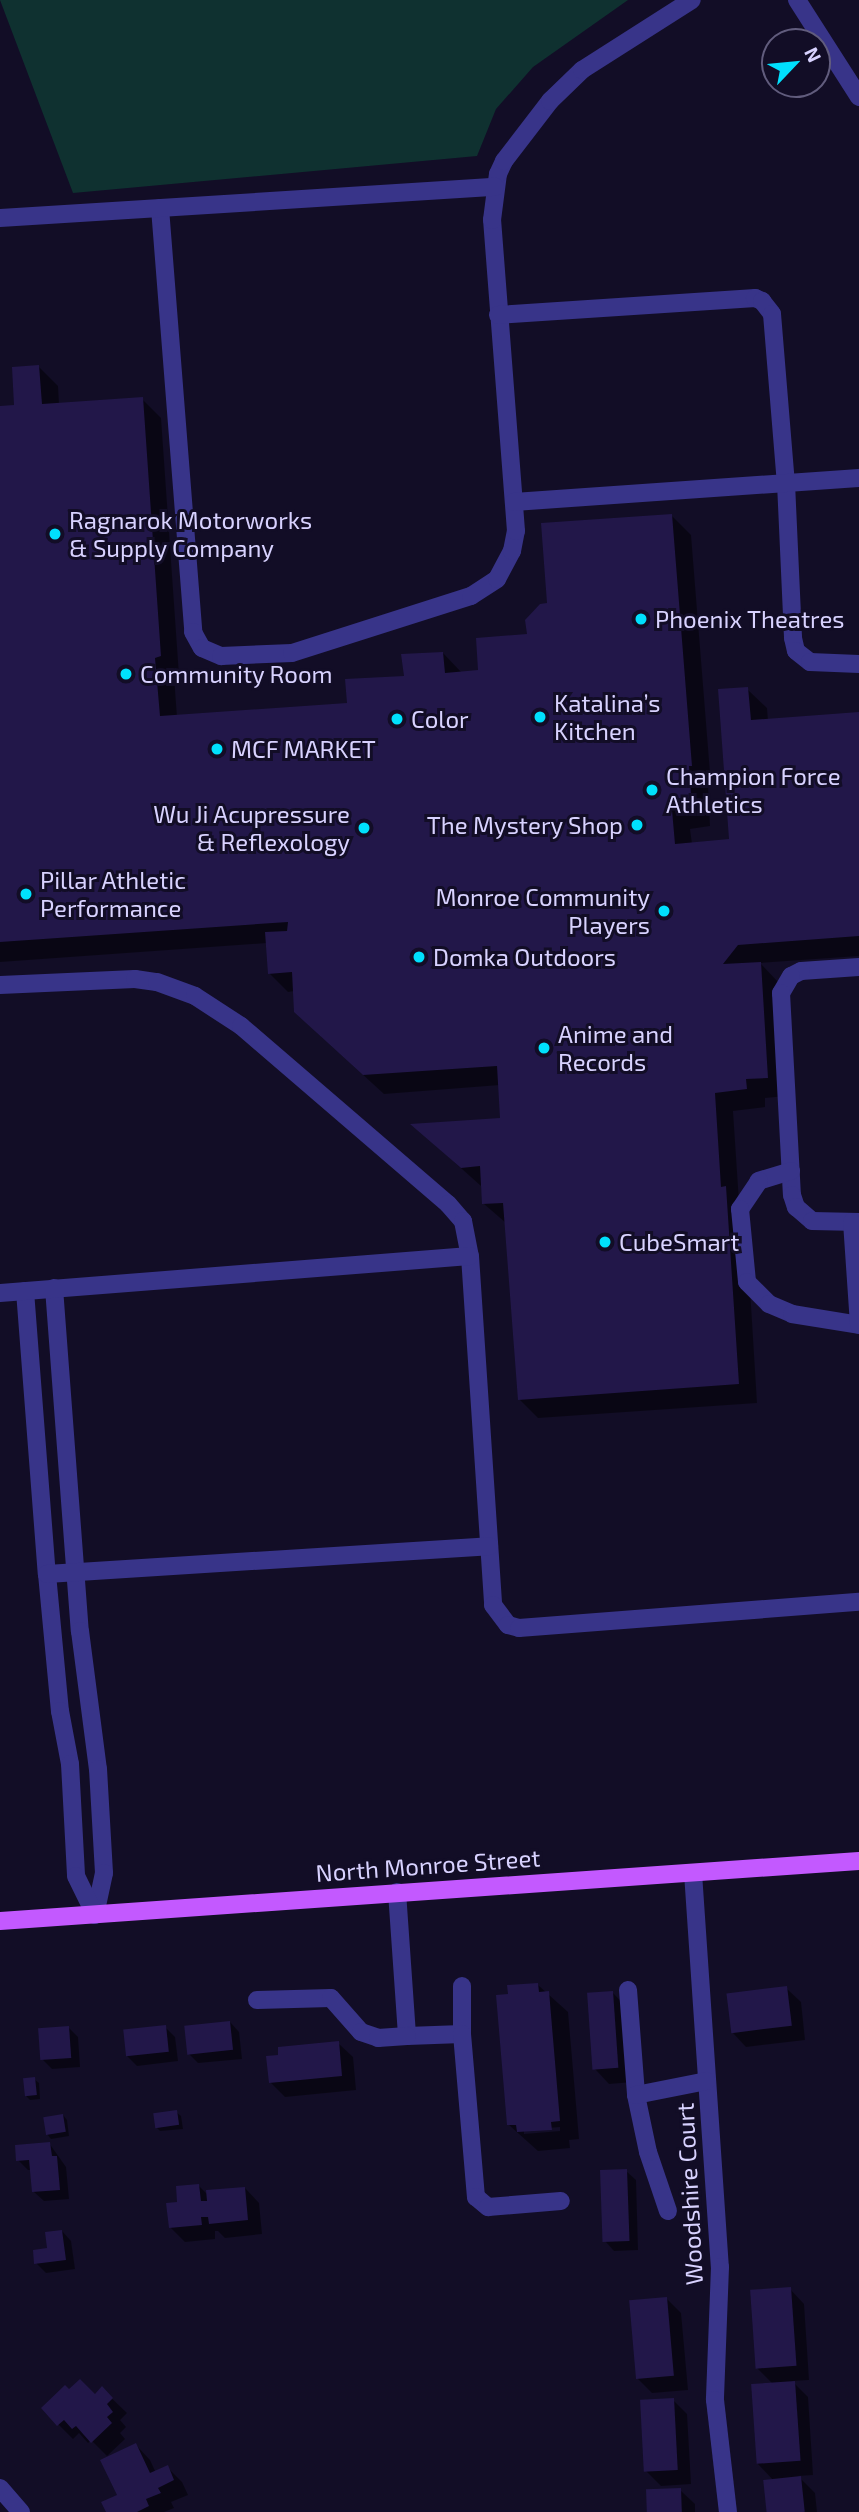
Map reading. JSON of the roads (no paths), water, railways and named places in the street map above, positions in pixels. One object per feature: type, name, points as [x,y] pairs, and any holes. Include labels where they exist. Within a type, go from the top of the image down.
[{"type":"main road","name":"North Monroe Street","points":[[0,1921],[859,1861]]},
{"type":"street","points":[[160,208],[193,632],[202,648],[221,656],[292,653],[471,596],[497,579],[507,565],[516,539],[492,220],[495,187],[504,161],[550,101],[582,70],[692,0]]},
{"type":"street","points":[[797,0],[859,97]]},
{"type":"street","points":[[0,218],[495,187]]},
{"type":"street","points":[[498,315],[755,298],[762,300],[772,314],[796,651],[803,659],[819,664],[859,664]]},
{"type":"street","points":[[514,502],[859,478]]},
{"type":"street","points":[[791,1171],[759,1181],[740,1209],[747,1282],[769,1304],[792,1314],[859,1325],[855,1222],[825,1223],[803,1216],[792,1195],[791,1171],[781,993],[791,976],[801,971],[859,967]]},
{"type":"street","points":[[0,985],[135,979],[157,982],[195,996],[241,1026],[448,1204],[463,1221],[470,1256],[493,1605],[500,1619],[519,1628],[859,1602]]},
{"type":"street","points":[[0,1293],[470,1256]]},
{"type":"street","points":[[54,1288],[75,1573],[98,1769],[104,1873],[95,1915]]},
{"type":"street","points":[[25,1292],[60,1711],[70,1764],[76,1876],[95,1915]]},
{"type":"street","points":[[47,1574],[489,1546]]},
{"type":"street","name":"Woodshire Court","points":[[693,1872],[720,2267],[715,2400],[728,2512]]},
{"type":"street","points":[[397,1892],[407,2036]]},
{"type":"street","points":[[462,1986],[462,2034],[475,2197],[488,2207],[561,2202]]},
{"type":"street","points":[[628,1990],[636,2095],[648,2152],[668,2211]]},
{"type":"street","points":[[257,2000],[331,1998],[361,2032],[377,2038],[462,2034]]},
{"type":"street","points":[[636,2095],[707,2081]]},
{"type":"street","points":[[0,2488],[20,2512]]},
{"type":"place","name":"Ragnarok Motorworks & Supply Company","points":[[55,534]]},
{"type":"place","name":"Phoenix Theatres","points":[[641,619]]},
{"type":"place","name":"Community Room","points":[[126,674]]},
{"type":"place","name":"Katalina’s Kitchen","points":[[540,717]]},
{"type":"place","name":"Color","points":[[397,719]]},
{"type":"place","name":"MCF MARKET","points":[[217,749]]},
{"type":"place","name":"Champion Force Athletics","points":[[652,790]]},
{"type":"place","name":"The Mystery Shop","points":[[637,825]]},
{"type":"place","name":"Wu Ji Acupressure & Reflexology","points":[[364,828]]},
{"type":"place","name":"Pillar Athletic Performance","points":[[26,894]]},
{"type":"place","name":"Monroe Community Players","points":[[664,911]]},
{"type":"place","name":"Domka Outdoors","points":[[419,957]]},
{"type":"place","name":"Anime and Records","points":[[544,1048]]},
{"type":"place","name":"CubeSmart","points":[[605,1242]]}]
